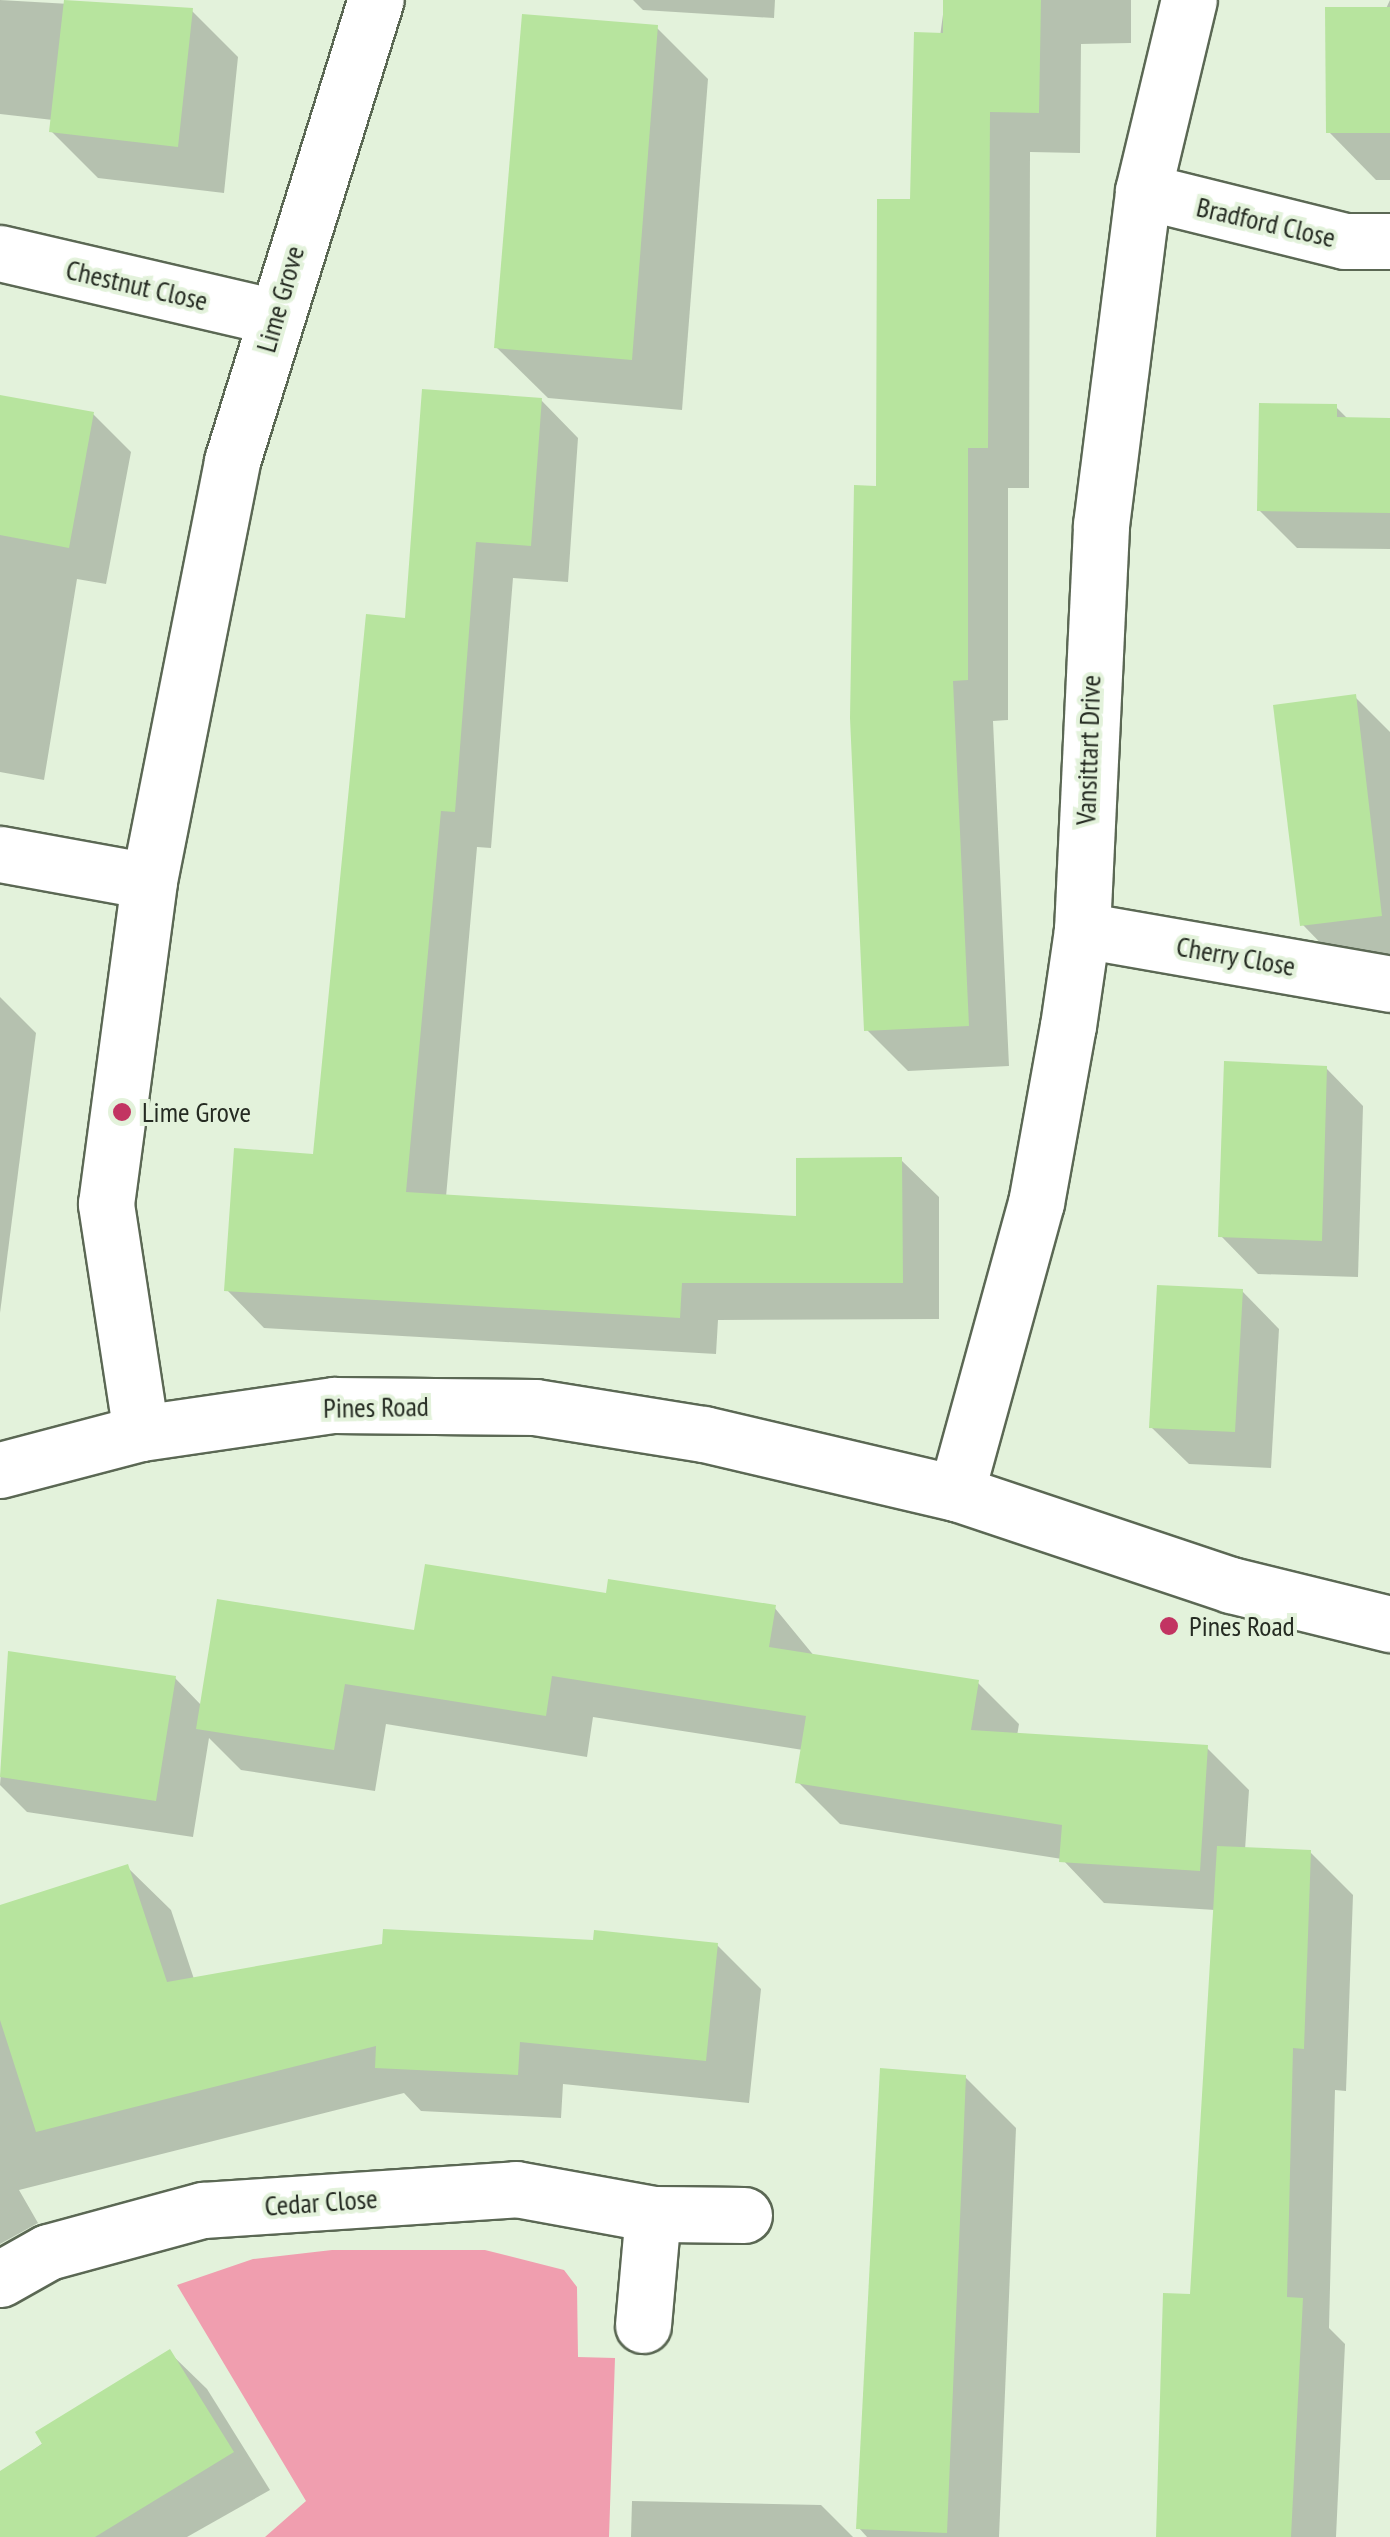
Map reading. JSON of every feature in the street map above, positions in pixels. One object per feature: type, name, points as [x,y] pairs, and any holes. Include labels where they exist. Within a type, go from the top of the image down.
[{"type":"street","name":"Lime Grove","points":[[141,1433],[106,1204],[149,881],[232,461],[376,0]]},
{"type":"street","name":"Vansittart Drive","points":[[956,1494],[1036,1203],[1082,930],[1100,524],[1143,191],[1189,0]]},
{"type":"street","name":"Bradford Close","points":[[1143,191],[1345,240],[1390,240]]},
{"type":"street","name":"Chestnut Close","points":[[0,253],[275,316]]},
{"type":"street","points":[[0,854],[149,881]]},
{"type":"street","name":"Cherry Close","points":[[1082,930],[1390,984]]},
{"type":"street","name":"Pines Road","points":[[0,1470],[141,1433],[334,1405],[536,1407],[704,1434],[956,1494],[1231,1585],[1390,1624]]},
{"type":"street","name":"Cedar Close","points":[[0,2279],[48,2252],[203,2210],[516,2189],[653,2214],[744,2215]]},
{"type":"street","points":[[643,2325],[653,2214]]},
{"type":"shaded area","points":[[332,2250],[485,2250],[564,2270],[577,2287],[578,2357],[615,2358],[609,2537],[265,2537],[306,2501],[177,2285],[253,2259]]},
{"type":"building","points":[[64,0],[193,8],[178,147],[49,132]]},
{"type":"building","points":[[943,0],[1041,0],[1039,113],[990,112],[988,448],[968,448],[968,680],[953,681],[969,1026],[864,1031],[850,718],[854,485],[876,486],[877,199],[910,199],[914,32],[943,33]]},
{"type":"building","points":[[1325,7],[1390,7],[1390,133],[1326,133]]},
{"type":"building","points":[[522,14],[658,25],[632,360],[494,348]]},
{"type":"building","points":[[422,389],[542,398],[531,546],[476,542],[455,812],[441,811],[406,1192],[796,1216],[796,1158],[902,1157],[903,1283],[682,1283],[680,1318],[224,1291],[234,1148],[313,1154],[366,614],[405,618]]},
{"type":"building","points":[[0,395],[94,412],[69,548],[0,535]]},
{"type":"building","points":[[1259,403],[1337,404],[1337,417],[1390,418],[1390,513],[1257,511]]},
{"type":"building","points":[[1356,694],[1382,916],[1300,926],[1273,705]]},
{"type":"building","points":[[1224,1061],[1327,1066],[1322,1241],[1218,1237]]},
{"type":"building","points":[[1157,1285],[1243,1289],[1235,1432],[1149,1428]]},
{"type":"building","points":[[425,1564],[606,1593],[608,1579],[776,1605],[769,1647],[979,1680],[971,1730],[1208,1745],[1200,1871],[1059,1862],[1062,1825],[795,1783],[806,1716],[552,1676],[546,1716],[345,1684],[334,1750],[196,1729],[217,1599],[414,1630]]},
{"type":"building","points":[[8,1651],[176,1676],[156,1801],[0,1777]]},
{"type":"building","points":[[1217,1846],[1311,1850],[1304,2049],[1293,2048],[1287,2297],[1303,2298],[1291,2537],[1156,2537],[1163,2293],[1190,2294]]},
{"type":"building","points":[[128,1864],[167,1982],[382,1944],[383,1929],[593,1940],[594,1930],[718,1943],[706,2061],[520,2042],[518,2075],[375,2068],[376,2046],[36,2132],[0,2020],[0,1905]]},
{"type":"building","points":[[880,2068],[966,2075],[947,2533],[856,2529]]},
{"type":"building","points":[[170,2349],[234,2452],[95,2537],[0,2537],[0,2471],[42,2444],[35,2432]]},
{"type":"place","name":"Lime Grove","points":[[122,1112]]},
{"type":"place","name":"Pines Road","points":[[1169,1626]]}]
